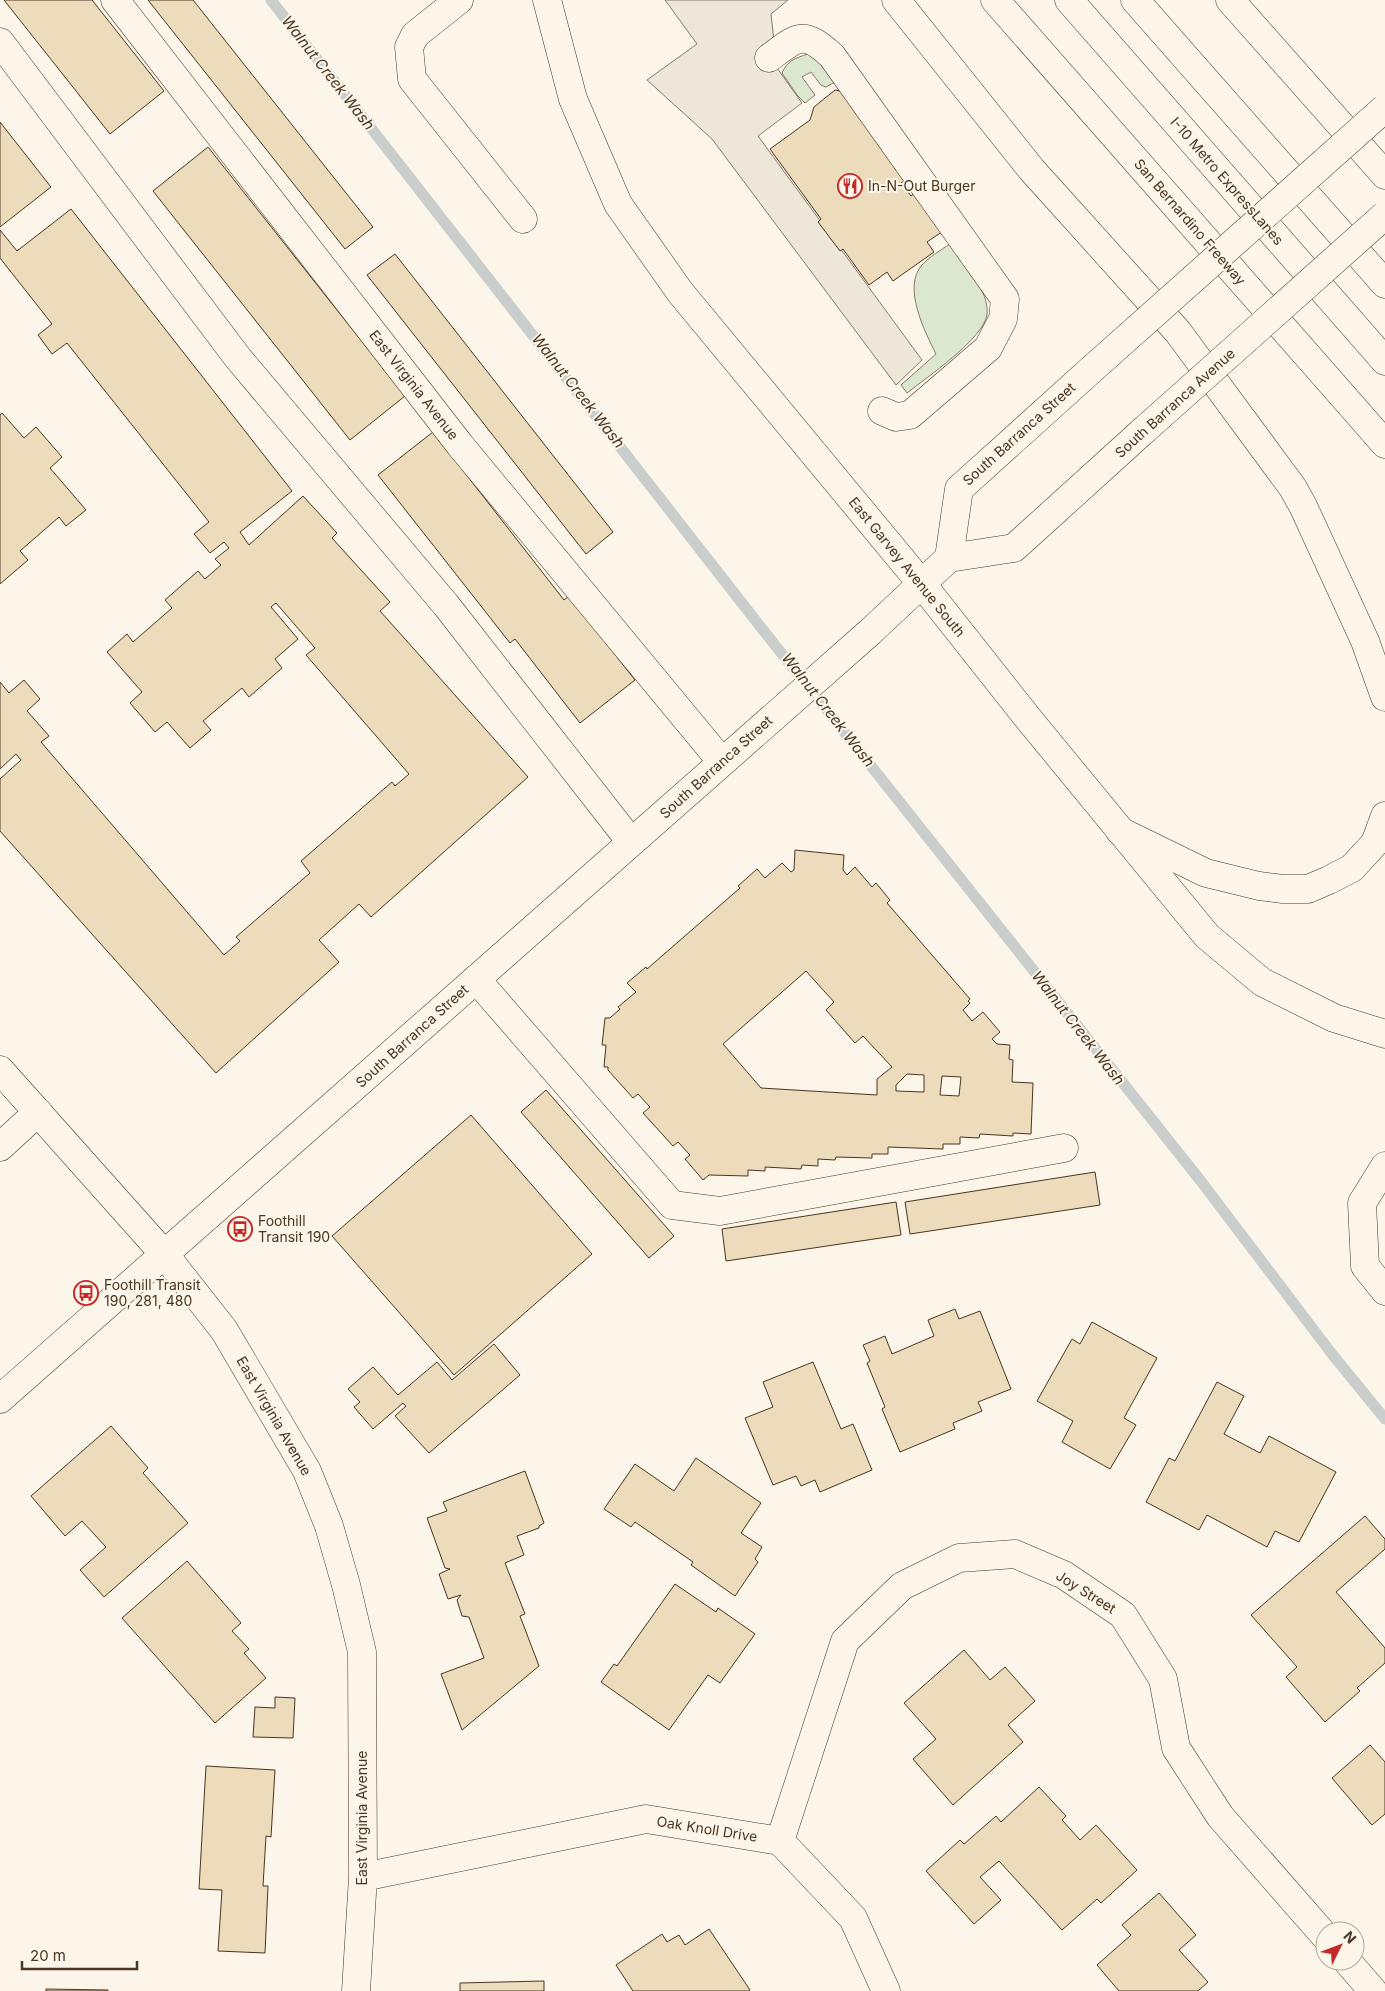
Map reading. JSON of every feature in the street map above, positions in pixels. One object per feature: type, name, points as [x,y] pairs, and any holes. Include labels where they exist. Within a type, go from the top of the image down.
[{"type":"main road","name":"East Virginia Avenue","points":[[115,0],[460,444],[722,762]]},
{"type":"main road","points":[[459,0],[416,35],[409,47],[412,79],[523,218]]},
{"type":"main road","name":"East Garvey Avenue South","points":[[547,0],[573,99],[618,204],[680,292],[921,583],[1027,717],[1207,936],[1262,982],[1334,1018],[1385,1034]]},
{"type":"main road","points":[[896,0],[1032,170],[1178,332],[1294,488],[1365,642],[1385,697]]},
{"type":"main road","name":"San Bernardino Freeway","points":[[995,0],[1385,444]]},
{"type":"main road","name":"I-10 Metro ExpressLanes","points":[[1069,0],[1385,361]]},
{"type":"main road","points":[[1136,0],[1385,284]]},
{"type":"main road","points":[[1230,0],[1385,175]]},
{"type":"main road","points":[[769,58],[794,39],[802,38],[823,48],[832,56],[1005,299],[1004,319],[988,348],[910,415],[896,417],[882,411]]},
{"type":"main road","points":[[0,42],[238,358],[446,605],[631,842]]},
{"type":"main road","name":"South Barranca Street","points":[[0,1400],[870,632],[949,558],[959,489],[1385,108]]},
{"type":"main road","points":[[1357,142],[1385,160]]},
{"type":"main road","name":"South Barranca Avenue","points":[[949,558],[1014,548],[1385,215]]},
{"type":"main road","points":[[1120,831],[1206,873],[1259,886],[1283,889],[1308,889],[1352,868],[1375,843],[1385,816]]},
{"type":"main road","points":[[476,979],[672,1205],[720,1211],[1064,1148]]},
{"type":"main road","name":"East Virginia Avenue","points":[[0,1070],[165,1255],[224,1330],[308,1471],[330,1529],[362,1652],[363,1877],[356,1991]]},
{"type":"main road","points":[[0,1146],[38,1112]]},
{"type":"main road","points":[[1385,1166],[1362,1203],[1365,1266],[1385,1291]]},
{"type":"main road","name":"Joy Street","points":[[780,1841],[845,1641],[902,1586],[959,1558],[1015,1554],[1064,1575],[1123,1614],[1163,1679],[1176,1748],[1220,1816],[1315,1925]]},
{"type":"main road","name":"Oak Knoll Drive","points":[[363,1877],[646,1818],[780,1841]]},
{"type":"main road","points":[[780,1841],[853,1918],[886,1991]]},
{"type":"main road","points":[[1356,1971],[1373,1991]]},
{"type":"green space","points":[[808,54],[820,60],[837,81],[826,87],[821,85],[811,72],[802,77],[815,95],[805,103],[782,73],[792,60]]},
{"type":"green space","points":[[950,244],[980,287],[987,306],[987,315],[983,325],[965,346],[907,393],[901,385],[936,354],[917,310],[914,285],[916,274],[925,262]]},
{"type":"shaded area","points":[[665,0],[788,0],[771,14],[777,68],[802,103],[758,136],[922,360],[896,385],[712,139],[647,80],[697,44]]},
{"type":"building","points":[[4,0],[92,0],[164,91],[110,134]]},
{"type":"building","points":[[148,0],[193,0],[373,227],[345,249]]},
{"type":"building","name":"In-N-Out Burger","points":[[835,90],[850,93],[912,176],[901,183],[911,196],[921,189],[949,227],[927,242],[934,252],[893,281],[887,272],[869,285],[843,249],[840,251],[818,222],[821,219],[770,149],[810,120],[814,107]]},
{"type":"building","points":[[0,122],[51,187],[0,227]]},
{"type":"building","points":[[208,147],[405,396],[350,440],[153,191]]},
{"type":"building","points":[[71,209],[292,491],[240,532],[249,545],[303,496],[337,533],[332,538],[390,602],[380,611],[528,777],[371,917],[359,904],[319,940],[339,962],[216,1073],[0,831],[0,779],[21,760],[16,754],[0,769],[0,682],[9,693],[24,680],[40,699],[27,711],[49,736],[41,742],[224,955],[240,941],[236,937],[310,873],[301,861],[392,782],[395,786],[409,774],[306,655],[315,648],[276,603],[271,607],[298,639],[275,659],[282,668],[249,697],[242,688],[203,721],[211,730],[190,748],[167,722],[155,732],[130,703],[142,692],[107,652],[127,634],[133,642],[172,608],[165,600],[198,571],[205,579],[221,565],[215,559],[229,548],[224,542],[210,553],[194,534],[209,522],[67,343],[52,354],[38,335],[52,324],[0,258],[0,230],[17,251]]},
{"type":"building","points":[[395,254],[613,532],[586,554],[367,275]]},
{"type":"building","points":[[2,413],[24,438],[36,427],[62,457],[50,468],[86,510],[66,526],[59,517],[20,551],[28,560],[0,584],[0,415]]},
{"type":"building","points":[[433,432],[564,600],[569,596],[635,680],[580,723],[515,639],[510,643],[378,475]]},
{"type":"building","points":[[795,850],[844,855],[843,870],[847,875],[855,867],[872,887],[876,883],[890,900],[887,903],[970,999],[968,1001],[970,1003],[963,1010],[972,1021],[983,1012],[1000,1032],[992,1039],[997,1044],[1010,1045],[1009,1059],[1013,1060],[1012,1082],[1033,1083],[1031,1134],[1013,1133],[1013,1136],[980,1134],[979,1138],[960,1137],[960,1144],[943,1144],[943,1149],[888,1147],[888,1154],[872,1154],[872,1158],[836,1157],[835,1160],[818,1159],[818,1166],[802,1165],[801,1169],[765,1167],[765,1171],[748,1170],[748,1176],[709,1175],[703,1180],[685,1159],[690,1155],[678,1142],[673,1146],[643,1113],[650,1107],[638,1094],[633,1098],[608,1070],[608,1067],[604,1067],[606,1045],[602,1045],[605,1018],[610,1018],[620,1009],[618,1007],[636,992],[627,983],[646,967],[647,969],[740,888],[738,886],[757,869],[765,878],[782,863],[791,872],[794,870]],"holes":[[[806,971],[834,1002],[826,1010],[855,1043],[863,1036],[892,1067],[877,1079],[877,1095],[761,1088],[723,1044]],[[907,1074],[924,1075],[924,1092],[896,1091],[896,1085]],[[942,1076],[961,1077],[959,1096],[940,1095]]]},
{"type":"building","points":[[546,1090],[674,1236],[649,1258],[521,1112]]},
{"type":"building","points":[[471,1115],[592,1254],[454,1375],[332,1236]]},
{"type":"building","points":[[1095,1172],[1100,1205],[910,1234],[905,1202]]},
{"type":"building","points":[[896,1202],[901,1235],[726,1261],[722,1229]]},
{"type":"building","points":[[955,1309],[959,1319],[980,1311],[1011,1389],[978,1402],[982,1411],[953,1423],[955,1429],[900,1452],[882,1409],[885,1407],[867,1363],[870,1361],[863,1345],[885,1336],[892,1354],[934,1336],[928,1320]]},
{"type":"building","points":[[1092,1322],[1157,1358],[1124,1418],[1136,1425],[1110,1469],[1062,1442],[1073,1421],[1037,1401],[1072,1339],[1080,1344]]},
{"type":"building","points":[[494,1344],[520,1375],[429,1453],[395,1416],[406,1406],[403,1403],[373,1429],[354,1407],[360,1402],[348,1389],[373,1367],[398,1395],[437,1362],[452,1380]]},
{"type":"building","points":[[813,1362],[841,1429],[853,1424],[872,1470],[820,1492],[815,1480],[801,1486],[796,1476],[773,1485],[745,1418],[773,1407],[763,1382]]},
{"type":"building","points":[[1217,1382],[1244,1396],[1224,1434],[1260,1453],[1269,1436],[1336,1472],[1299,1542],[1275,1531],[1267,1547],[1207,1515],[1199,1530],[1146,1502],[1169,1458],[1175,1461]]},
{"type":"building","points":[[111,1426],[148,1468],[143,1473],[188,1523],[104,1597],[80,1570],[106,1547],[82,1521],[65,1536],[31,1496]]},
{"type":"building","points":[[696,1458],[761,1503],[741,1533],[762,1547],[755,1559],[758,1562],[735,1596],[691,1565],[693,1562],[635,1522],[631,1527],[604,1509],[635,1464],[674,1491]]},
{"type":"building","points":[[525,1471],[544,1523],[539,1528],[517,1536],[524,1555],[505,1563],[525,1614],[520,1616],[539,1666],[462,1730],[441,1674],[484,1658],[469,1617],[462,1616],[457,1600],[461,1595],[448,1599],[439,1574],[450,1569],[445,1568],[427,1518],[447,1511],[443,1502]]},
{"type":"building","points":[[1365,1516],[1385,1539],[1385,1549],[1336,1592],[1385,1648],[1385,1663],[1357,1688],[1360,1691],[1325,1722],[1286,1677],[1297,1667],[1251,1615]]},
{"type":"building","points":[[187,1561],[241,1623],[232,1631],[249,1649],[244,1653],[266,1678],[215,1723],[122,1618]]},
{"type":"building","points":[[675,1584],[716,1612],[718,1608],[755,1634],[720,1683],[708,1675],[669,1730],[601,1682],[614,1664],[617,1666]]},
{"type":"building","points":[[964,1650],[990,1680],[1005,1667],[1035,1701],[1008,1725],[1023,1742],[953,1805],[913,1759],[936,1739],[904,1703]]},
{"type":"building","points":[[275,1697],[295,1698],[293,1738],[253,1737],[255,1707],[275,1708]]},
{"type":"building","points":[[1370,1745],[1385,1762],[1385,1814],[1372,1825],[1332,1778]]},
{"type":"building","points":[[206,1766],[275,1770],[271,1837],[266,1836],[263,1886],[268,1886],[265,1953],[218,1951],[222,1890],[199,1889]]},
{"type":"building","points":[[1039,1787],[1066,1816],[1062,1820],[1080,1840],[1096,1825],[1137,1870],[1101,1903],[1097,1899],[1062,1930],[999,1861],[980,1877],[1001,1900],[974,1924],[926,1871],[960,1840],[964,1844],[996,1816],[1001,1822]]},
{"type":"building","points":[[1159,1893],[1196,1935],[1179,1950],[1208,1982],[1198,1991],[1119,1991],[1097,1965],[1131,1935],[1122,1925]]},
{"type":"building","points":[[709,1929],[750,1990],[633,1991],[616,1965],[662,1934],[667,1942],[679,1935],[685,1945]]},
{"type":"building","points":[[544,1981],[544,1991],[460,1991],[460,1983]]},
{"type":"building","points":[[46,1989],[108,1990],[108,1991],[46,1991]]},
{"type":"waterway","name":"Walnut Creek Wash","points":[[271,0],[763,630],[1200,1180],[1332,1354],[1385,1419]]},
{"type":"place","name":"In-N-Out Burger","points":[[850,186]]},
{"type":"place","name":"Foothill Transit 190","points":[[240,1229]]},
{"type":"place","name":"Foothill Transit 190, 281, 480","points":[[86,1293]]}]
